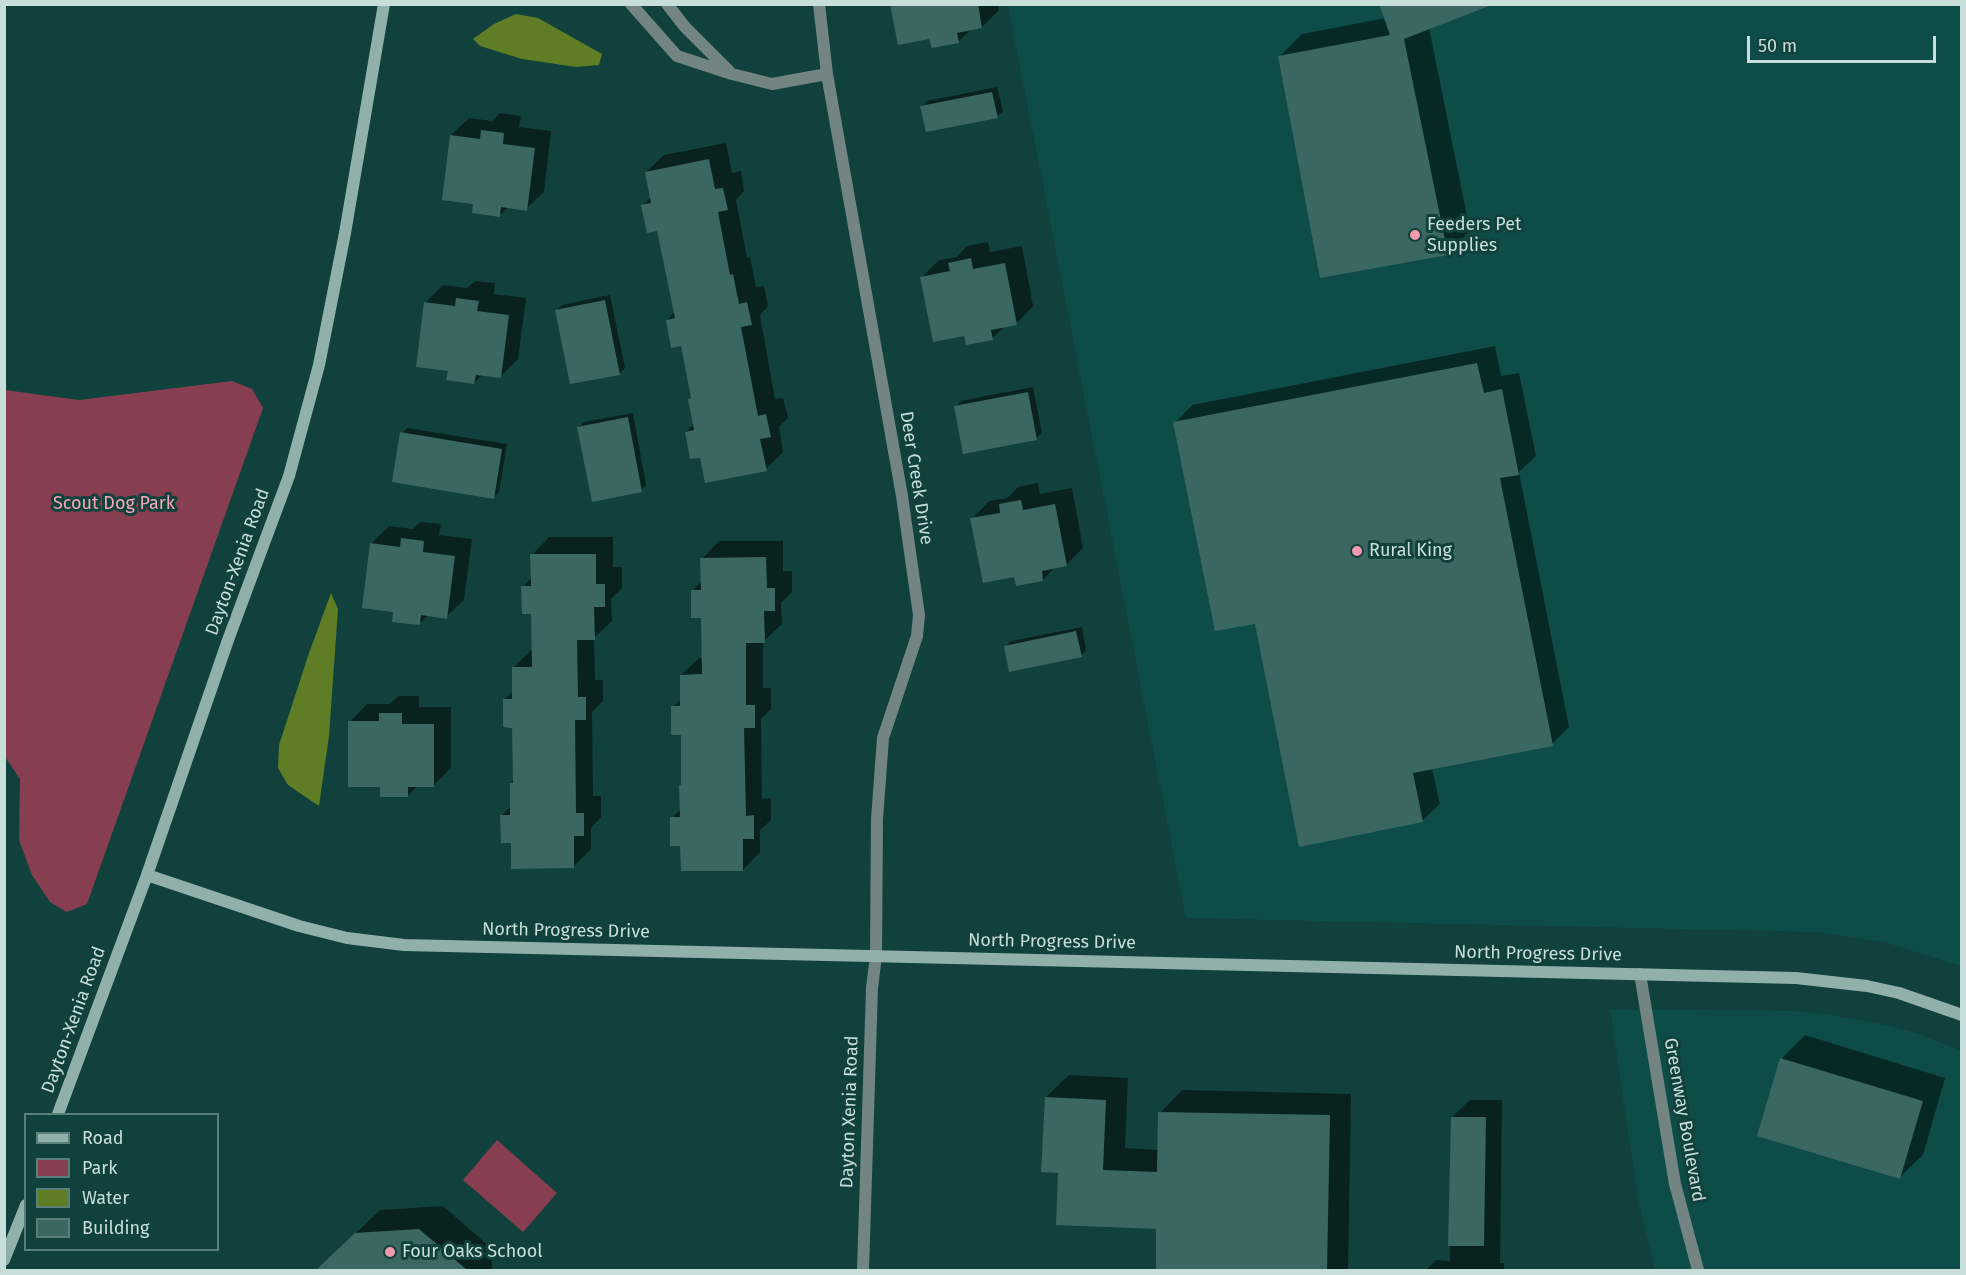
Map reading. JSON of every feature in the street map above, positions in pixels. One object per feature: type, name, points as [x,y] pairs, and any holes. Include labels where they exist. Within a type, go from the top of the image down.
[{"type":"street","name":"Dayton-Xenia Road","points":[[58,1113],[147,875],[228,640],[289,476],[306,419],[345,233],[384,4]]},
{"type":"street","points":[[631,4],[677,56],[772,84],[827,74]]},
{"type":"street","points":[[667,4],[685,27],[732,74]]},
{"type":"street","name":"Deer Creek Drive","points":[[819,4],[827,74],[902,496],[919,615],[917,636],[883,738],[877,819],[876,956]]},
{"type":"street","name":"North Progress Drive","points":[[147,875],[299,926],[347,938],[404,945],[1640,974],[1835,981],[1899,993],[1962,1015]]},
{"type":"street","name":"Dayton Xenia Road","points":[[863,1270],[872,988],[876,956]]},
{"type":"street","name":"Greenway Boulevard","points":[[1640,974],[1675,1184],[1698,1270]]},
{"type":"street","points":[[4,1260],[24,1210]]},
{"type":"shaded area","points":[[1008,5],[1961,5],[1961,966],[1884,942],[1818,932],[1186,918]]},
{"type":"shaded area","points":[[1610,1009],[1794,1011],[1825,1014],[1916,1033],[1961,1051],[1961,1270],[1655,1270],[1638,1198]]},
{"type":"green space","name":"Scout Dog Park","points":[[232,381],[252,389],[263,408],[87,904],[67,912],[50,902],[32,875],[19,840],[20,779],[5,757],[5,390],[79,400]]},
{"type":"green space","points":[[497,1140],[557,1193],[523,1232],[463,1180]]},
{"type":"water","points":[[516,14],[538,18],[602,54],[599,65],[576,67],[522,59],[480,46],[473,39],[494,24]]},
{"type":"water","points":[[331,593],[338,609],[329,736],[319,806],[288,785],[278,768],[279,745]]},
{"type":"building","points":[[890,4],[978,4],[982,28],[957,33],[959,43],[932,48],[929,39],[898,45]]},
{"type":"building","points":[[1379,4],[1488,4],[1489,6],[1404,39],[1448,255],[1320,278],[1278,56],[1390,35]]},
{"type":"building","points":[[992,92],[998,118],[926,132],[920,106]]},
{"type":"building","points":[[481,130],[504,133],[503,144],[535,148],[527,211],[501,207],[500,217],[472,213],[473,204],[442,200],[450,135],[480,139]]},
{"type":"building","points":[[709,159],[715,189],[723,188],[728,210],[718,212],[730,275],[733,274],[739,304],[747,302],[752,325],[741,327],[758,416],[766,414],[771,437],[760,439],[767,471],[705,483],[700,458],[690,459],[685,432],[694,430],[688,399],[691,398],[681,346],[671,348],[666,320],[675,318],[657,231],[647,233],[641,205],[651,203],[645,172]]},
{"type":"building","points":[[971,258],[973,269],[1005,263],[1017,325],[991,330],[993,340],[966,345],[964,336],[933,342],[920,277],[950,271],[948,263]]},
{"type":"building","points":[[456,298],[479,301],[477,311],[509,315],[501,378],[476,375],[474,384],[446,380],[448,371],[416,367],[424,302],[455,306]]},
{"type":"building","points":[[605,300],[620,375],[570,384],[555,310]]},
{"type":"building","name":"Rural King","points":[[1477,363],[1484,393],[1502,389],[1519,475],[1500,478],[1553,746],[1413,773],[1423,822],[1299,847],[1255,624],[1215,631],[1173,422]]},
{"type":"building","points":[[1028,392],[1037,440],[963,454],[954,406]]},
{"type":"building","points":[[628,417],[642,492],[592,502],[577,427]]},
{"type":"building","points":[[400,432],[502,449],[494,499],[392,482]]},
{"type":"building","points":[[1021,500],[1023,510],[1055,504],[1067,566],[1042,571],[1043,581],[1016,586],[1014,577],[983,583],[970,518],[1000,513],[999,504]]},
{"type":"building","points":[[401,538],[424,541],[423,552],[455,556],[447,619],[421,615],[420,625],[392,622],[393,612],[362,608],[370,543],[400,547]]},
{"type":"building","points":[[530,554],[596,554],[596,584],[605,584],[605,607],[594,607],[595,640],[577,640],[578,697],[586,697],[586,720],[575,720],[576,813],[584,813],[584,836],[574,836],[574,868],[511,869],[511,843],[501,843],[500,815],[510,815],[510,783],[513,783],[512,728],[503,727],[503,699],[512,699],[512,667],[532,667],[531,614],[522,614],[521,586],[531,586]]},
{"type":"building","points":[[766,557],[767,588],[775,588],[775,611],[764,611],[765,643],[746,643],[746,705],[755,705],[755,728],[744,728],[746,816],[754,815],[754,839],[743,839],[743,871],[681,871],[680,846],[670,846],[670,817],[680,817],[679,785],[681,785],[681,735],[671,735],[671,706],[680,706],[680,675],[702,674],[701,618],[691,618],[691,590],[701,590],[700,558]]},
{"type":"building","points":[[1076,631],[1082,657],[1009,672],[1004,646]]},
{"type":"building","points":[[379,713],[402,713],[402,724],[434,724],[434,787],[408,787],[408,797],[380,797],[380,787],[348,787],[348,721],[379,721]]},
{"type":"building","points":[[1780,1058],[1923,1101],[1900,1179],[1757,1136]]},
{"type":"building","points":[[1045,1097],[1106,1100],[1103,1170],[1157,1172],[1158,1112],[1330,1115],[1327,1270],[1156,1270],[1156,1229],[1056,1225],[1058,1173],[1041,1172]]},
{"type":"building","points":[[1451,1117],[1486,1117],[1484,1246],[1448,1246]]},
{"type":"building","name":"Four Oaks School","points":[[419,1229],[467,1270],[316,1270],[355,1233]]},
{"type":"place","name":"Feeders Pet Supplies","points":[[1415,235]]},
{"type":"place","name":"Rural King","points":[[1357,551]]},
{"type":"place","name":"Four Oaks School","points":[[390,1252]]}]
